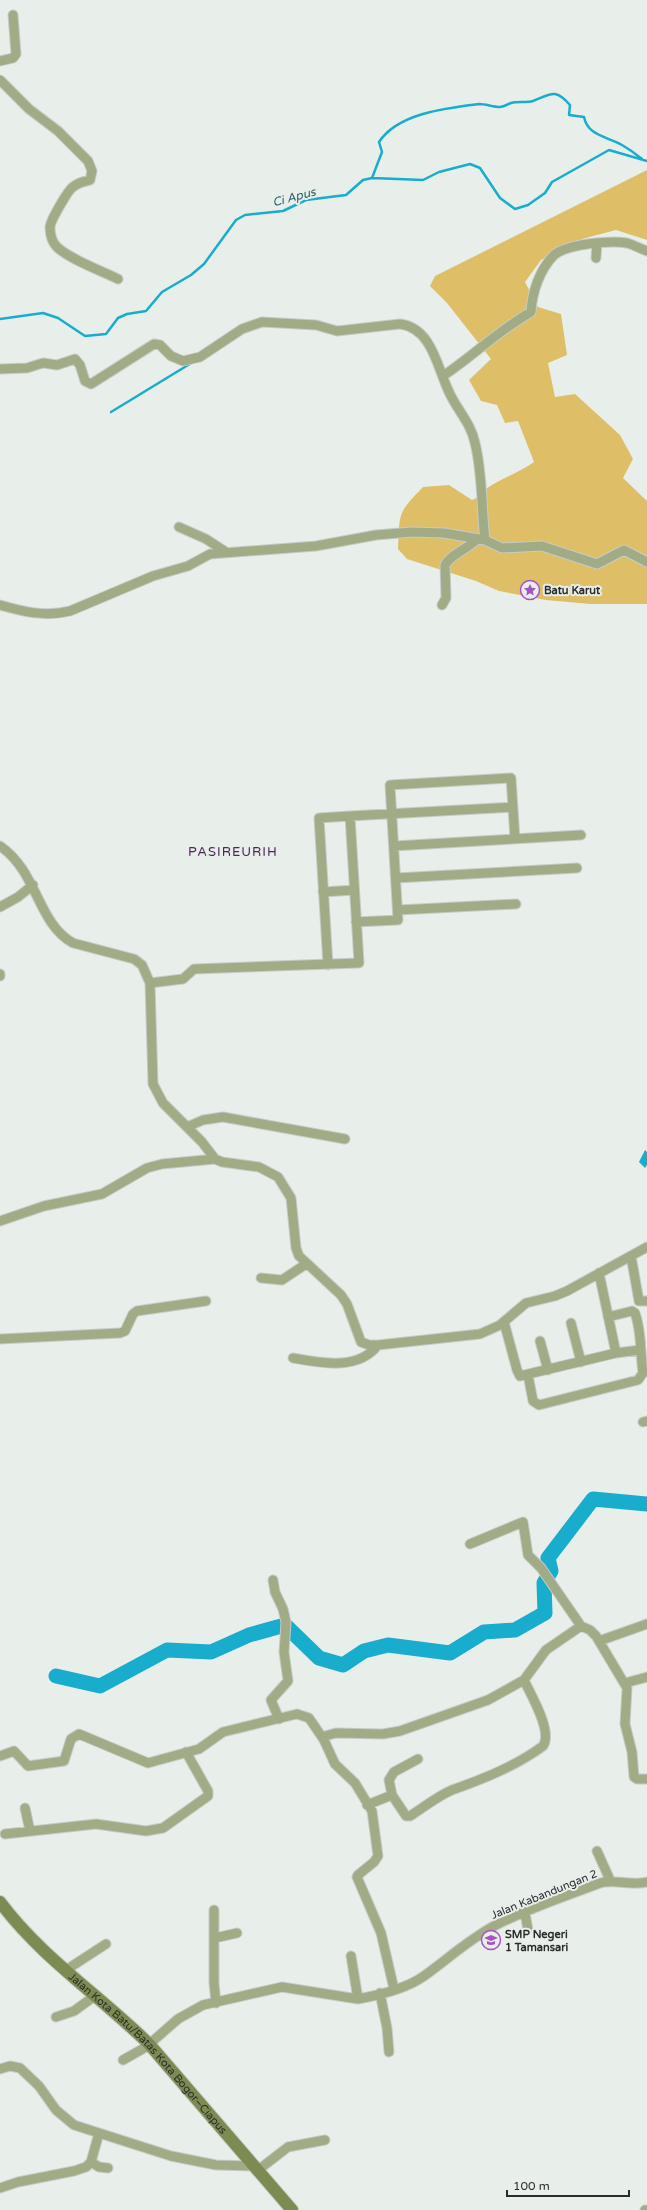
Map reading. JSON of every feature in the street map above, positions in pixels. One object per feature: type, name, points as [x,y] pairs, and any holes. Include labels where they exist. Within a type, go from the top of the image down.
[{"type":"main road","name":"Jalan Kota Batu/Batas Kota Bogor–Ciapus","points":[[2,1908],[66,1970],[96,1995],[149,2044],[255,2169],[292,2210]]},
{"type":"street","points":[[0,61],[13,58],[16,54],[13,15]]},
{"type":"street","points":[[0,80],[29,109],[58,131],[88,161],[92,171],[90,180],[77,183],[71,187],[53,218],[50,226],[51,238],[57,247],[118,279]]},
{"type":"street","points":[[443,376],[463,362],[508,325],[531,312],[532,300],[540,276],[555,255],[565,250],[597,243],[627,243],[647,251]]},
{"type":"street","points":[[596,258],[597,243]]},
{"type":"street","points":[[0,369],[27,368],[42,364],[57,365],[74,359],[80,365],[85,381],[91,384],[154,344],[160,345],[171,356],[183,361],[193,359],[242,329],[262,322],[316,325],[337,331],[400,324],[410,326],[420,332],[428,344],[449,392],[467,421],[476,444],[482,482],[481,539]]},
{"type":"street","points":[[178,527],[206,539],[226,552]]},
{"type":"street","points":[[0,605],[38,614],[58,614],[153,576],[188,566],[210,554],[316,546],[376,535],[412,532],[444,533],[481,539],[502,548],[542,546],[583,561],[597,564],[624,550],[647,562]]},
{"type":"street","points":[[442,606],[446,598],[445,565],[481,539]]},
{"type":"street","points":[[356,922],[398,920],[390,785],[511,778],[515,839]]},
{"type":"street","points":[[328,965],[319,818],[513,807]]},
{"type":"street","points":[[150,983],[183,979],[194,969],[359,963],[350,816]]},
{"type":"street","points":[[394,846],[581,835]]},
{"type":"street","points":[[0,846],[20,865],[33,885],[53,927],[66,939],[73,943],[134,959],[142,965],[150,983],[153,1084],[155,1091],[163,1103],[187,1127],[215,1159],[222,1162],[259,1167],[278,1177],[290,1198],[296,1248],[299,1256],[306,1264],[328,1281],[345,1299],[361,1342],[369,1345],[378,1345],[425,1339],[468,1336],[488,1331],[504,1322],[526,1303],[555,1296],[647,1247]]},
{"type":"street","points":[[396,878],[577,868]]},
{"type":"street","points":[[0,907],[33,885]]},
{"type":"street","points":[[323,892],[354,890]]},
{"type":"street","points":[[398,910],[516,904]]},
{"type":"street","points":[[187,1127],[203,1120],[223,1117],[345,1139]]},
{"type":"street","points":[[0,1221],[44,1206],[102,1194],[147,1168],[162,1164],[215,1159]]},
{"type":"street","points":[[631,1256],[639,1301],[647,1301]]},
{"type":"street","points":[[261,1278],[282,1280],[306,1264]]},
{"type":"street","points":[[599,1272],[616,1354]]},
{"type":"street","points":[[0,1339],[120,1334],[125,1331],[133,1314],[137,1311],[206,1302]]},
{"type":"street","points":[[528,1375],[535,1404],[554,1401],[638,1380],[643,1373],[640,1350],[641,1336],[635,1313],[632,1311],[608,1317]]},
{"type":"street","points":[[504,1322],[519,1375],[528,1375],[616,1354],[640,1350]]},
{"type":"street","points":[[571,1324],[581,1362]]},
{"type":"street","points":[[540,1341],[548,1370]]},
{"type":"street","points":[[292,1358],[318,1362],[342,1363],[361,1359],[378,1345]]},
{"type":"street","points":[[470,1544],[523,1522],[528,1556],[552,1582],[570,1613],[582,1626],[590,1630],[625,1683],[628,1700],[625,1724],[632,1752],[634,1777],[637,1779],[647,1779]]},
{"type":"street","points":[[273,1580],[275,1592],[286,1625],[284,1652],[288,1682],[271,1700],[279,1719]]},
{"type":"street","points":[[599,1642],[647,1624]]},
{"type":"street","points":[[324,1740],[325,1736],[336,1732],[383,1734],[400,1731],[488,1700],[524,1680],[546,1650],[582,1626]]},
{"type":"street","points":[[625,1683],[647,1677]]},
{"type":"street","points":[[418,1758],[394,1772],[390,1776],[388,1785],[392,1795],[406,1816],[410,1816],[441,1796],[497,1772],[543,1746],[546,1742],[545,1729],[524,1680]]},
{"type":"street","points":[[0,1756],[14,1751],[28,1766],[62,1763],[66,1758],[71,1739],[79,1734],[146,1763],[203,1747],[223,1732],[298,1714],[305,1716],[324,1740],[335,1764],[355,1783],[372,1811],[378,1856],[374,1862],[358,1874],[357,1877],[382,1933],[394,1989]]},
{"type":"street","points":[[5,1834],[96,1824],[146,1830],[166,1827],[208,1796],[208,1791],[186,1752]]},
{"type":"street","points":[[367,1805],[392,1795]]},
{"type":"street","points":[[25,1808],[30,1831]]},
{"type":"street","points":[[597,1851],[610,1880]]},
{"type":"street","name":"Jalan Kabandungan 2","points":[[123,2060],[149,2044],[191,2010],[203,2005],[282,1987],[358,1999],[407,1986],[424,1977],[467,1943],[495,1926],[525,1913],[610,1880],[623,1883],[647,1882]]},
{"type":"street","points":[[214,1910],[214,1976],[216,2003]]},
{"type":"street","points":[[525,1913],[528,1930]]},
{"type":"street","points":[[215,1938],[237,1933]]},
{"type":"street","points":[[66,1970],[106,1944]]},
{"type":"street","points":[[351,1956],[358,1999]]},
{"type":"street","points":[[380,1993],[387,2028],[389,2052]]},
{"type":"street","points":[[56,2017],[74,2011],[96,1995]]},
{"type":"street","points":[[0,2069],[10,2066],[20,2068],[38,2086],[56,2110],[74,2125],[171,2156],[216,2165],[255,2169],[290,2146],[325,2140]]},
{"type":"street","points":[[0,2188],[18,2182],[74,2172],[86,2167],[91,2162],[99,2134]]},
{"type":"street","points":[[91,2162],[99,2167],[108,2168]]},
{"type":"shaded area","points":[[647,170],[647,240],[616,230],[582,239],[541,260],[525,282],[538,307],[561,314],[567,355],[548,363],[555,397],[575,394],[620,435],[633,459],[623,478],[647,501],[647,604],[590,604],[546,600],[499,591],[476,581],[407,559],[398,549],[400,520],[408,503],[423,487],[449,485],[472,500],[478,497],[491,485],[534,462],[518,421],[505,423],[497,405],[481,401],[469,380],[491,359],[447,303],[430,286],[435,276]]},
{"type":"water","points":[[645,1150],[647,1152],[647,1165],[645,1168],[639,1162]]},
{"type":"waterway","points":[[372,178],[382,152],[379,142],[387,132],[398,124],[411,118],[438,110],[479,104],[501,107],[514,102],[533,101],[553,94],[560,96],[570,105],[569,115],[584,117],[589,128],[598,135],[622,145],[642,159]]},
{"type":"waterway","name":"Ci Apus","points":[[0,319],[43,313],[58,318],[85,336],[106,334],[118,318],[127,314],[146,311],[162,292],[191,275],[204,264],[236,220],[245,215],[283,211],[306,200],[346,195],[363,180],[372,178],[423,180],[439,172],[470,164],[480,168],[500,198],[515,209],[528,205],[545,193],[552,182],[609,150],[647,161]]},
{"type":"waterway","points":[[111,412],[193,362]]},
{"type":"waterway","points":[[56,1676],[100,1686],[167,1650],[211,1652],[249,1635],[285,1625],[319,1658],[343,1665],[364,1651],[388,1645],[450,1653],[484,1632],[515,1630],[545,1613],[544,1583],[551,1571],[548,1558],[593,1499],[647,1504]]},
{"type":"place","name":"Batu Karut","points":[[530,590]]},
{"type":"place","name":"SMP Negeri 1 Tamansari","points":[[491,1940]]},
{"type":"district","name":"PASIREURIH","points":[[233,851]]}]
